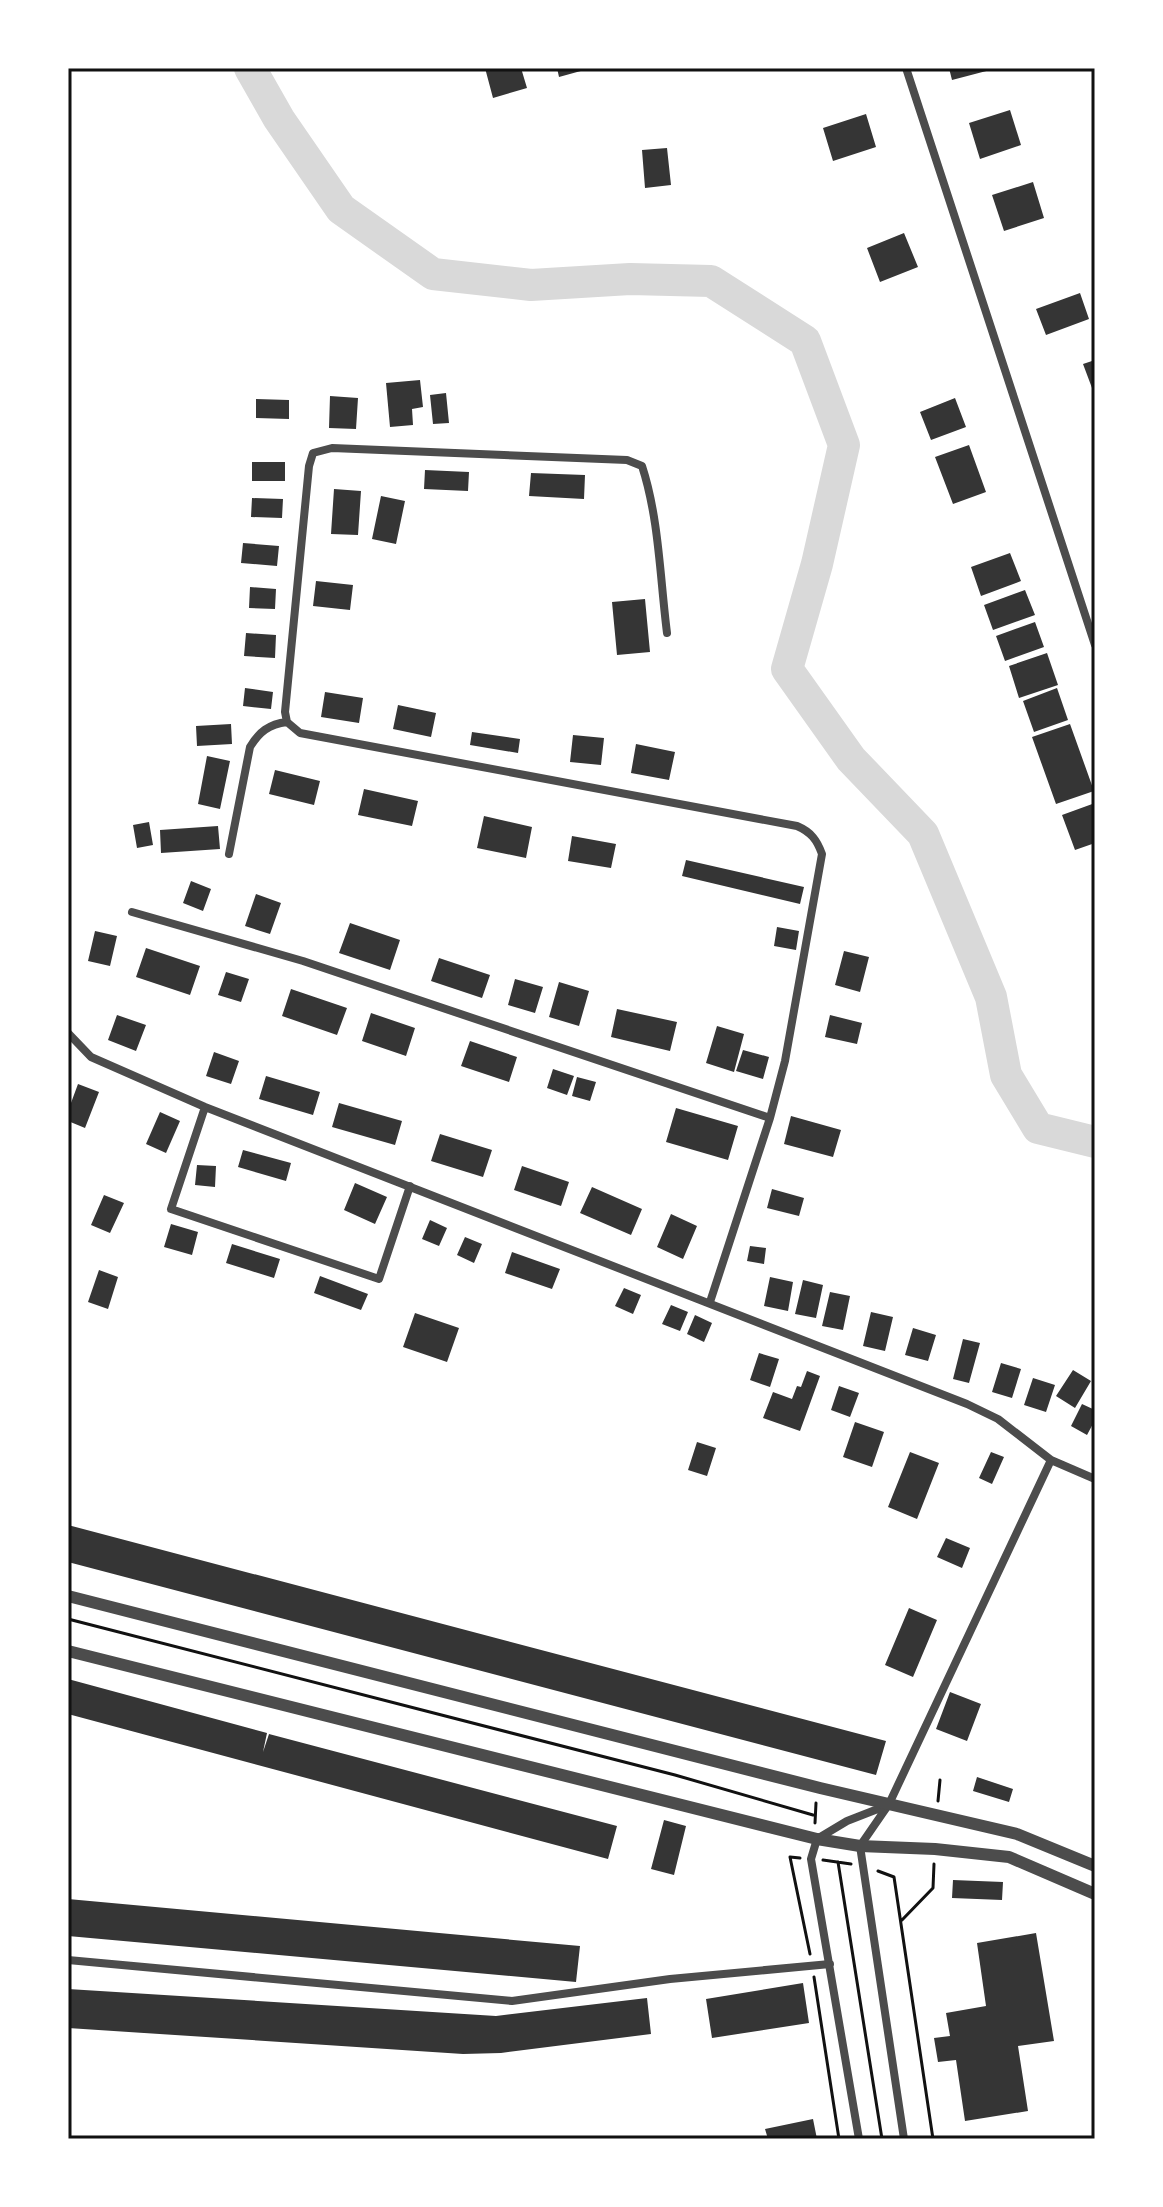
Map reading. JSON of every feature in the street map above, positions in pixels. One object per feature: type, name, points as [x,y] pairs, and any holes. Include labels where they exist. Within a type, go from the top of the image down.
[{"type":"street","points":[[906,68],[1095,645]]},
{"type":"street","points":[[667,633],[650,499],[642,466],[627,460],[332,448],[313,453],[309,466],[285,712],[287,722],[300,733],[797,826],[809,832],[819,843],[822,854],[785,1061],[770,1118],[710,1302]]},
{"type":"street","points":[[229,854],[250,747],[257,735],[273,724],[287,722]]},
{"type":"street","points":[[132,912],[303,961],[770,1118]]},
{"type":"street","points":[[68,1033],[91,1057],[205,1107],[967,1404],[998,1419],[1051,1460],[1095,1479]]},
{"type":"street","points":[[205,1107],[171,1209],[379,1279],[410,1186]]},
{"type":"street","points":[[904,2139],[860,1846],[889,1804],[1051,1460]]},
{"type":"street","points":[[68,1596],[820,1788],[1017,1834],[1095,1866]]},
{"type":"street","points":[[68,1651],[817,1839],[860,1846],[935,1849],[1009,1857],[1095,1894]]},
{"type":"street","points":[[859,2139],[811,1859],[817,1839],[847,1821],[889,1804]]},
{"type":"street","points":[[68,1960],[512,2001],[670,1979],[830,1964]]},
{"type":"path","points":[[68,1619],[661,1772],[813,1815]]},
{"type":"path","points":[[817,1839],[813,1815],[820,1788]]},
{"type":"path","points":[[839,2139],[812,1966],[790,1857],[863,1866],[894,1877],[933,2139]]},
{"type":"path","points":[[838,1862],[882,2139]]},
{"type":"building","points":[[485,68],[521,68],[527,88],[493,98]]},
{"type":"building","points":[[557,68],[588,68],[588,69],[559,77]]},
{"type":"building","points":[[949,68],[994,68],[994,69],[952,80]]},
{"type":"building","points":[[1010,110],[1021,145],[980,159],[969,123]]},
{"type":"building","points":[[866,114],[876,147],[833,161],[823,128]]},
{"type":"building","points":[[667,148],[671,185],[645,188],[642,150]]},
{"type":"building","points":[[1033,182],[1044,218],[1004,231],[992,195]]},
{"type":"building","points":[[904,233],[918,267],[880,282],[867,248]]},
{"type":"building","points":[[1080,293],[1089,319],[1046,335],[1036,309]]},
{"type":"building","points":[[1095,360],[1095,396],[1083,364]]},
{"type":"building","points":[[420,380],[423,407],[412,409],[413,425],[390,427],[386,383]]},
{"type":"building","points":[[446,393],[449,423],[433,424],[430,395]]},
{"type":"building","points":[[330,396],[358,398],[356,429],[329,428]]},
{"type":"building","points":[[955,398],[966,427],[931,440],[920,412]]},
{"type":"building","points":[[256,399],[289,400],[289,419],[256,418]]},
{"type":"building","points":[[969,445],[986,492],[953,504],[935,457]]},
{"type":"building","points":[[252,462],[285,462],[285,481],[252,481]]},
{"type":"building","points":[[425,470],[469,472],[468,491],[424,489]]},
{"type":"building","points":[[531,473],[585,475],[584,499],[529,496]]},
{"type":"building","points":[[334,489],[361,491],[358,535],[331,534]]},
{"type":"building","points":[[381,496],[405,501],[396,544],[372,539]]},
{"type":"building","points":[[252,498],[283,499],[282,518],[251,517]]},
{"type":"building","points":[[243,543],[279,546],[277,566],[241,563]]},
{"type":"building","points":[[1010,553],[1021,581],[981,596],[971,567]]},
{"type":"building","points":[[316,581],[353,585],[350,610],[313,606]]},
{"type":"building","points":[[250,587],[276,589],[275,609],[249,608]]},
{"type":"building","points":[[1025,590],[1035,615],[993,630],[984,605]]},
{"type":"building","points":[[645,599],[650,652],[617,655],[612,602]]},
{"type":"building","points":[[1035,622],[1044,647],[1005,661],[996,636]]},
{"type":"building","points":[[246,633],[276,635],[275,658],[244,656]]},
{"type":"building","points":[[1047,653],[1058,685],[1019,698],[1009,666]]},
{"type":"building","points":[[245,688],[273,692],[271,709],[243,706]]},
{"type":"building","points":[[1057,688],[1068,720],[1034,732],[1023,701]]},
{"type":"building","points":[[325,692],[363,698],[359,723],[321,717]]},
{"type":"building","points":[[398,705],[436,713],[431,737],[393,729]]},
{"type":"building","points":[[231,724],[232,744],[197,746],[196,726]]},
{"type":"building","points":[[1070,724],[1094,791],[1056,804],[1032,737]]},
{"type":"building","points":[[472,732],[520,739],[518,753],[470,745]]},
{"type":"building","points":[[573,735],[604,738],[601,765],[570,762]]},
{"type":"building","points":[[636,744],[675,752],[669,780],[631,773]]},
{"type":"building","points":[[207,756],[230,761],[220,809],[198,804]]},
{"type":"building","points":[[275,770],[320,781],[314,805],[269,794]]},
{"type":"building","points":[[364,789],[418,801],[412,826],[358,815]]},
{"type":"building","points":[[1095,803],[1095,843],[1075,850],[1062,815]]},
{"type":"building","points":[[484,816],[532,827],[526,858],[477,848]]},
{"type":"building","points":[[149,822],[153,845],[137,848],[133,825]]},
{"type":"building","points":[[218,826],[220,849],[161,853],[160,830]]},
{"type":"building","points":[[572,836],[616,844],[611,868],[568,861]]},
{"type":"building","points":[[686,860],[804,887],[800,904],[682,876]]},
{"type":"building","points":[[191,881],[211,889],[203,911],[183,903]]},
{"type":"building","points":[[256,894],[281,903],[270,934],[245,926]]},
{"type":"building","points":[[350,923],[400,940],[390,970],[339,953]]},
{"type":"building","points":[[777,927],[799,931],[796,950],[774,946]]},
{"type":"building","points":[[95,931],[117,936],[110,966],[88,961]]},
{"type":"building","points":[[146,948],[200,966],[190,995],[136,977]]},
{"type":"building","points":[[844,951],[869,957],[860,992],[835,985]]},
{"type":"building","points":[[439,958],[490,975],[482,998],[431,981]]},
{"type":"building","points":[[226,972],[249,979],[241,1002],[218,995]]},
{"type":"building","points":[[515,979],[543,987],[535,1013],[508,1005]]},
{"type":"building","points":[[559,982],[589,991],[579,1026],[549,1017]]},
{"type":"building","points":[[291,989],[347,1008],[337,1035],[282,1016]]},
{"type":"building","points":[[617,1009],[677,1022],[670,1051],[611,1037]]},
{"type":"building","points":[[371,1013],[415,1028],[406,1056],[362,1041]]},
{"type":"building","points":[[117,1015],[146,1025],[136,1051],[108,1040]]},
{"type":"building","points":[[830,1015],[862,1023],[857,1044],[825,1037]]},
{"type":"building","points":[[717,1026],[744,1034],[734,1072],[706,1063]]},
{"type":"building","points":[[470,1041],[517,1057],[509,1082],[461,1066]]},
{"type":"building","points":[[743,1050],[769,1057],[763,1079],[736,1071]]},
{"type":"building","points":[[214,1052],[239,1061],[231,1084],[206,1076]]},
{"type":"building","points":[[553,1069],[574,1076],[567,1095],[547,1088]]},
{"type":"building","points":[[266,1076],[320,1092],[313,1115],[259,1099]]},
{"type":"building","points":[[577,1077],[596,1082],[590,1101],[572,1096]]},
{"type":"building","points":[[78,1084],[99,1092],[85,1128],[68,1121],[68,1111]]},
{"type":"building","points":[[339,1103],[402,1121],[395,1145],[332,1127]]},
{"type":"building","points":[[676,1108],[738,1126],[728,1160],[666,1142]]},
{"type":"building","points":[[160,1112],[180,1121],[166,1153],[146,1144]]},
{"type":"building","points":[[791,1116],[841,1130],[833,1157],[784,1144]]},
{"type":"building","points":[[440,1134],[492,1150],[483,1177],[431,1161]]},
{"type":"building","points":[[243,1150],[291,1163],[286,1181],[238,1167]]},
{"type":"building","points":[[197,1165],[216,1166],[215,1187],[195,1185]]},
{"type":"building","points":[[522,1166],[569,1182],[561,1206],[514,1190]]},
{"type":"building","points":[[355,1183],[387,1197],[375,1224],[344,1210]]},
{"type":"building","points":[[592,1187],[642,1209],[631,1235],[580,1213]]},
{"type":"building","points":[[772,1189],[804,1198],[799,1216],[767,1208]]},
{"type":"building","points":[[104,1195],[124,1203],[110,1233],[91,1225]]},
{"type":"building","points":[[671,1214],[697,1226],[683,1259],[657,1247]]},
{"type":"building","points":[[430,1220],[447,1228],[439,1246],[422,1239]]},
{"type":"building","points":[[171,1224],[198,1232],[192,1255],[164,1247]]},
{"type":"building","points":[[465,1237],[482,1244],[474,1263],[457,1255]]},
{"type":"building","points":[[232,1244],[280,1259],[274,1278],[226,1263]]},
{"type":"building","points":[[750,1246],[766,1248],[764,1264],[747,1261]]},
{"type":"building","points":[[512,1252],[560,1269],[552,1289],[505,1273]]},
{"type":"building","points":[[99,1270],[118,1277],[108,1309],[88,1302]]},
{"type":"building","points":[[320,1276],[368,1294],[361,1310],[314,1293]]},
{"type":"building","points":[[770,1277],[793,1282],[788,1311],[764,1306]]},
{"type":"building","points":[[803,1280],[823,1285],[816,1318],[795,1314]]},
{"type":"building","points":[[624,1288],[641,1295],[633,1314],[615,1306]]},
{"type":"building","points":[[830,1292],[850,1296],[843,1330],[822,1326]]},
{"type":"building","points":[[671,1305],[688,1312],[680,1331],[662,1324]]},
{"type":"building","points":[[871,1312],[893,1317],[885,1351],[863,1346]]},
{"type":"building","points":[[415,1313],[459,1328],[447,1362],[403,1347]]},
{"type":"building","points":[[695,1315],[712,1323],[704,1342],[687,1334]]},
{"type":"building","points":[[913,1328],[936,1335],[928,1361],[905,1355]]},
{"type":"building","points":[[963,1339],[980,1343],[969,1383],[953,1379]]},
{"type":"building","points":[[759,1353],[779,1359],[770,1387],[750,1380]]},
{"type":"building","points":[[1001,1363],[1021,1369],[1012,1398],[992,1392]]},
{"type":"building","points":[[1073,1370],[1091,1381],[1075,1408],[1056,1396]]},
{"type":"building","points":[[807,1371],[820,1376],[800,1431],[763,1418],[773,1392],[792,1399]]},
{"type":"building","points":[[1033,1378],[1055,1385],[1046,1412],[1024,1405]]},
{"type":"building","points":[[839,1386],[859,1393],[850,1417],[831,1410]]},
{"type":"building","points":[[1082,1404],[1095,1410],[1095,1420],[1087,1435],[1071,1426]]},
{"type":"building","points":[[855,1422],[884,1432],[872,1467],[843,1457]]},
{"type":"building","points":[[697,1442],[716,1448],[707,1476],[688,1470]]},
{"type":"building","points":[[910,1452],[939,1463],[917,1519],[888,1507]]},
{"type":"building","points":[[991,1452],[1004,1457],[992,1484],[979,1478]]},
{"type":"building","points":[[68,1525],[886,1741],[876,1775],[68,1562]]},
{"type":"building","points":[[946,1538],[970,1548],[962,1568],[937,1557]]},
{"type":"building","points":[[909,1608],[937,1620],[913,1677],[885,1665]]},
{"type":"building","points":[[68,1679],[267,1733],[263,1752],[269,1734],[617,1826],[608,1859],[68,1714]]},
{"type":"building","points":[[950,1692],[981,1704],[967,1741],[936,1729]]},
{"type":"building","points":[[977,1777],[1013,1789],[1009,1802],[973,1791]]},
{"type":"building","points":[[664,1820],[686,1826],[674,1875],[651,1869]]},
{"type":"building","points":[[953,1880],[1003,1882],[1002,1900],[952,1898]]},
{"type":"building","points":[[68,1899],[580,1946],[576,1982],[68,1936]]},
{"type":"building","points":[[1036,1933],[1054,2041],[1018,2046],[1028,2111],[965,2121],[956,2060],[938,2062],[934,2038],[950,2036],[946,2013],[986,2006],[977,1943]]},
{"type":"building","points":[[803,1983],[809,2023],[712,2038],[706,1999]]},
{"type":"building","points":[[68,1989],[496,2016],[647,1998],[651,2034],[501,2053],[463,2054],[68,2028]]},
{"type":"building","points":[[813,2119],[817,2139],[768,2139],[765,2129]]},
{"type":"waterway","points":[[250,68],[279,119],[341,209],[433,274],[531,285],[630,279],[711,281],[805,341],[844,445],[817,564],[787,669],[851,759],[923,834],[991,997],[1006,1075],[1038,1128],[1095,1142]]}]
